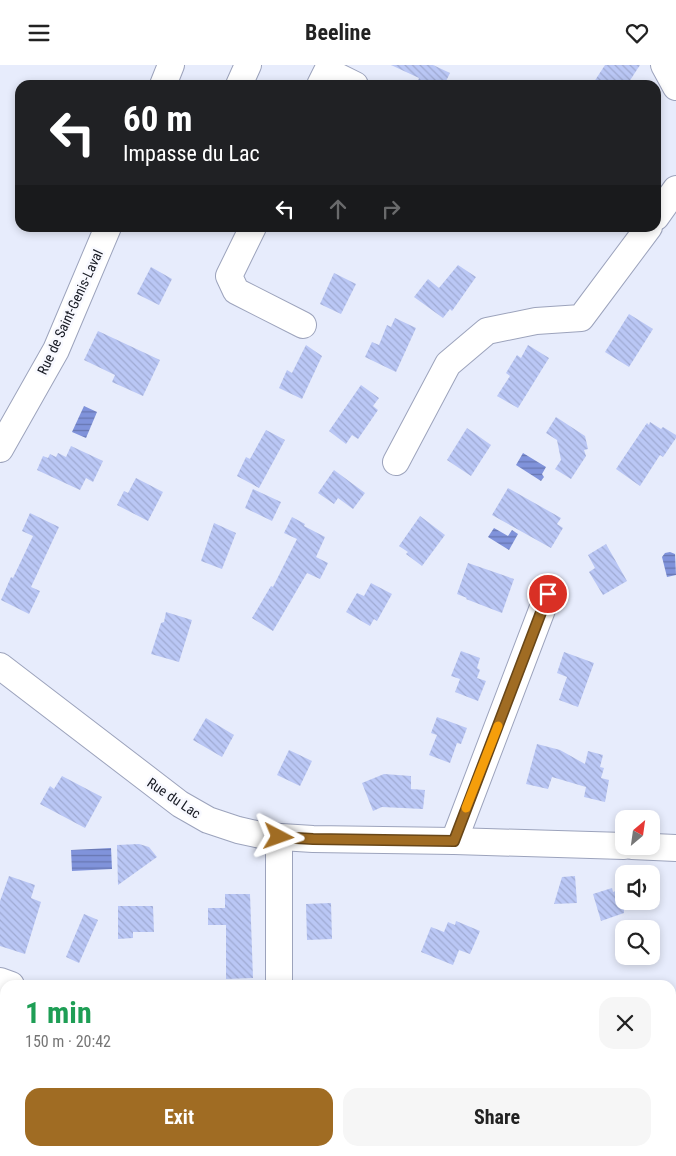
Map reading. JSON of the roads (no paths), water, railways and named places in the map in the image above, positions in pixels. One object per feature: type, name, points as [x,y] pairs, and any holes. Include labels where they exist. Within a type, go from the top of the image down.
[{"type":"street","points":[[165,80],[171,65]]},
{"type":"street","points":[[241,80],[248,65]]},
{"type":"street","points":[[664,65],[676,87]]},
{"type":"street","points":[[322,80],[327,71],[345,80]]},
{"type":"street","points":[[661,210],[676,189]]},
{"type":"street","name":"Rue de Saint-Genis-Laval","points":[[0,449],[56,350],[106,232]]},
{"type":"street","points":[[251,232],[229,276],[236,291],[304,325]]},
{"type":"street","points":[[396,462],[448,364],[487,331],[536,321],[582,318],[645,232]]},
{"type":"street","points":[[454,841],[548,594]]},
{"type":"street","name":"Rue du Lac","points":[[0,666],[180,805],[208,820],[238,830],[279,837],[313,839],[615,846]]},
{"type":"street","points":[[279,837],[280,980]]},
{"type":"street","points":[[660,847],[676,848]]},
{"type":"water","points":[[84,406],[97,412],[86,438],[72,432]]},
{"type":"water","points":[[523,453],[546,467],[541,481],[516,465]]},
{"type":"water","points":[[494,528],[508,536],[512,530],[518,534],[509,550],[488,537]]},
{"type":"water","points":[[665,553],[675,554],[676,575],[667,577],[662,557]]},
{"type":"water","points":[[111,848],[112,869],[72,871],[71,850]]}]
